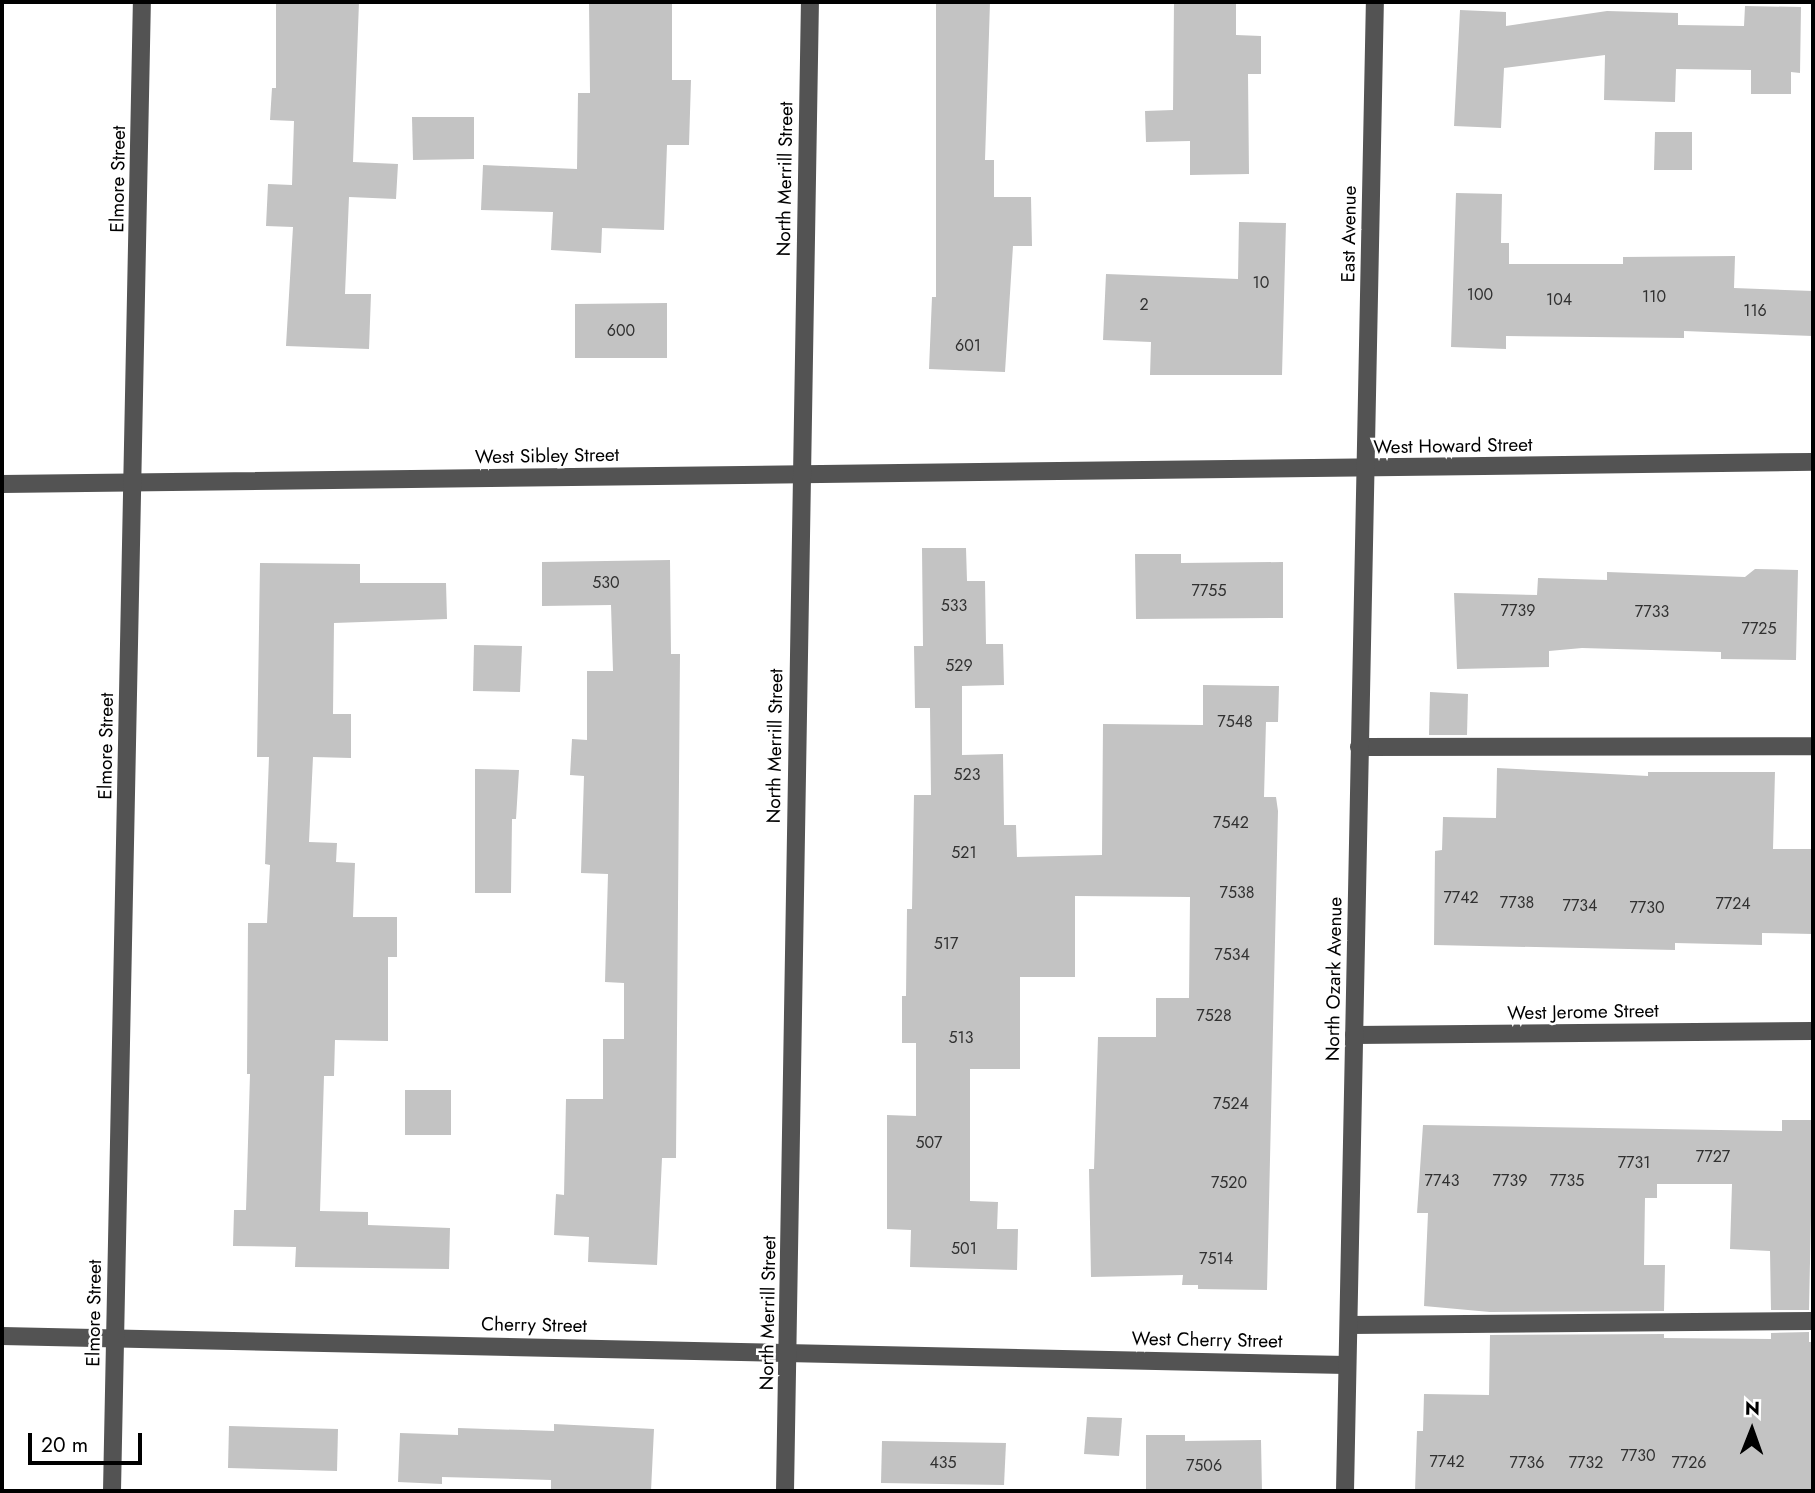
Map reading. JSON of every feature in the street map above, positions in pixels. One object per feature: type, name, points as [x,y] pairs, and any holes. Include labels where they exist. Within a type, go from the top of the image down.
[{"type":"street","name":"Elmore Street","points":[[112,1491],[142,2]]},
{"type":"street","name":"North Merrill Street","points":[[785,1491],[799,473],[810,2]]},
{"type":"street","name":"East Avenue","points":[[1364,468],[1375,2]]},
{"type":"street","name":"West Howard Street","points":[[1093,470],[1813,462]]},
{"type":"street","name":"North Ozark Avenue","points":[[1345,1491],[1364,468]]},
{"type":"street","name":"West Sibley Street","points":[[2,484],[1093,470]]},
{"type":"street","points":[[1359,747],[1813,746]]},
{"type":"street","name":"West Jerome Street","points":[[1354,1035],[1813,1031]]},
{"type":"street","points":[[1349,1325],[1813,1321]]},
{"type":"street","name":"Cherry Street","points":[[2,1336],[1066,1358]]},
{"type":"street","name":"West Cherry Street","points":[[1066,1358],[1347,1365]]},
{"type":"building","points":[[276,2],[359,2],[353,162],[398,164],[396,199],[349,197],[345,294],[371,294],[369,349],[286,346],[293,227],[266,226],[268,184],[292,185],[294,121],[270,120],[272,88],[276,88]]},
{"type":"building","points":[[589,2],[672,2],[672,80],[691,80],[689,145],[667,145],[664,230],[602,228],[601,253],[551,250],[553,212],[481,210],[483,165],[577,169],[578,93],[590,93]]},
{"type":"building","points":[[936,2],[990,2],[985,160],[994,160],[994,197],[1031,197],[1032,246],[1013,246],[1005,372],[929,369],[932,297],[936,297]]},
{"type":"building","points":[[1174,2],[1236,2],[1236,35],[1261,36],[1261,74],[1248,74],[1249,174],[1190,175],[1190,141],[1146,142],[1145,111],[1173,110]]},
{"type":"building","points":[[1745,6],[1801,7],[1800,73],[1791,72],[1791,94],[1751,94],[1751,70],[1676,69],[1675,102],[1604,100],[1605,55],[1504,68],[1501,128],[1454,126],[1460,10],[1506,12],[1506,26],[1607,11],[1678,13],[1678,25],[1744,26]]},
{"type":"building","points":[[412,117],[474,117],[474,159],[413,160]]},
{"type":"building","points":[[1655,132],[1692,132],[1692,170],[1654,170]]},
{"type":"building","points":[[1456,193],[1502,194],[1501,243],[1509,243],[1509,264],[1623,264],[1623,257],[1735,256],[1734,288],[1813,291],[1813,336],[1684,331],[1684,338],[1506,336],[1506,349],[1451,347]]},
{"type":"building","points":[[1239,222],[1286,223],[1282,375],[1150,375],[1151,342],[1103,340],[1106,274],[1238,279]]},
{"type":"building","points":[[667,303],[667,358],[575,358],[575,304]]},
{"type":"building","points":[[922,548],[966,548],[967,581],[985,581],[986,644],[1003,644],[1004,685],[962,686],[962,755],[1003,754],[1004,825],[1016,825],[1017,857],[1102,855],[1103,724],[1203,725],[1203,685],[1279,686],[1278,722],[1266,722],[1264,797],[1276,797],[1278,811],[1267,1290],[1198,1289],[1198,1285],[1182,1285],[1183,1275],[1091,1277],[1089,1169],[1094,1169],[1098,1037],[1156,1037],[1156,998],[1189,998],[1190,897],[1075,896],[1075,977],[1020,977],[1020,1069],[970,1069],[970,1201],[998,1202],[997,1229],[1018,1229],[1017,1270],[910,1267],[911,1230],[887,1229],[887,1115],[916,1116],[916,1043],[902,1043],[902,996],[906,996],[907,909],[912,909],[914,795],[931,795],[930,708],[915,708],[914,646],[923,646]]},
{"type":"building","points":[[1135,554],[1181,554],[1181,563],[1283,562],[1283,618],[1136,619]]},
{"type":"building","points":[[670,560],[671,654],[680,654],[676,1158],[662,1158],[657,1265],[588,1262],[589,1237],[554,1235],[556,1194],[564,1195],[566,1099],[603,1099],[603,1039],[624,1039],[624,983],[605,982],[608,874],[581,873],[584,776],[570,775],[572,739],[587,740],[587,671],[613,671],[611,605],[542,606],[542,562]]},
{"type":"building","points":[[260,563],[360,564],[360,583],[446,583],[447,619],[334,623],[333,714],[351,714],[351,758],[313,757],[309,842],[337,843],[336,862],[355,863],[353,917],[397,917],[397,957],[388,957],[388,1041],[335,1040],[334,1076],[324,1076],[320,1211],[368,1212],[368,1225],[450,1228],[449,1269],[295,1267],[296,1247],[233,1246],[234,1210],[246,1210],[250,1074],[247,1074],[248,923],[267,923],[270,865],[265,864],[269,757],[257,757]]},
{"type":"building","points":[[1755,569],[1798,570],[1796,660],[1721,659],[1721,652],[1582,648],[1549,651],[1549,667],[1457,669],[1454,593],[1537,595],[1538,578],[1607,580],[1607,572],[1745,577]]},
{"type":"building","points":[[474,645],[522,646],[520,692],[473,691]]},
{"type":"building","points":[[1430,692],[1468,694],[1467,735],[1429,735]]},
{"type":"building","points":[[1497,768],[1648,776],[1648,772],[1775,772],[1773,849],[1813,849],[1813,934],[1762,933],[1762,945],[1675,943],[1675,950],[1434,945],[1435,851],[1442,850],[1443,817],[1496,818]]},
{"type":"building","points":[[475,769],[519,770],[516,819],[512,819],[511,893],[475,893]]},
{"type":"building","points":[[405,1090],[451,1090],[451,1135],[405,1135]]},
{"type":"building","points":[[1782,1120],[1813,1120],[1809,1310],[1771,1310],[1770,1251],[1730,1249],[1732,1184],[1657,1184],[1657,1198],[1645,1198],[1644,1265],[1665,1265],[1664,1311],[1490,1312],[1424,1306],[1428,1213],[1417,1213],[1423,1125],[1782,1131]]},
{"type":"building","points":[[1809,1332],[1809,1342],[1813,1342],[1813,1491],[1415,1491],[1417,1431],[1423,1431],[1424,1394],[1489,1395],[1490,1335],[1664,1334],[1664,1338],[1771,1339],[1771,1333]]},
{"type":"building","points":[[1087,1417],[1122,1418],[1119,1456],[1084,1454]]},
{"type":"building","points":[[554,1424],[654,1429],[651,1491],[551,1490],[551,1480],[442,1477],[442,1484],[398,1482],[400,1433],[458,1435],[458,1428],[554,1431]]},
{"type":"building","points":[[229,1426],[338,1429],[337,1471],[228,1468]]},
{"type":"building","points":[[1146,1435],[1185,1435],[1185,1441],[1261,1440],[1262,1491],[1146,1491]]},
{"type":"building","points":[[882,1441],[1006,1443],[1004,1485],[881,1483]]}]
